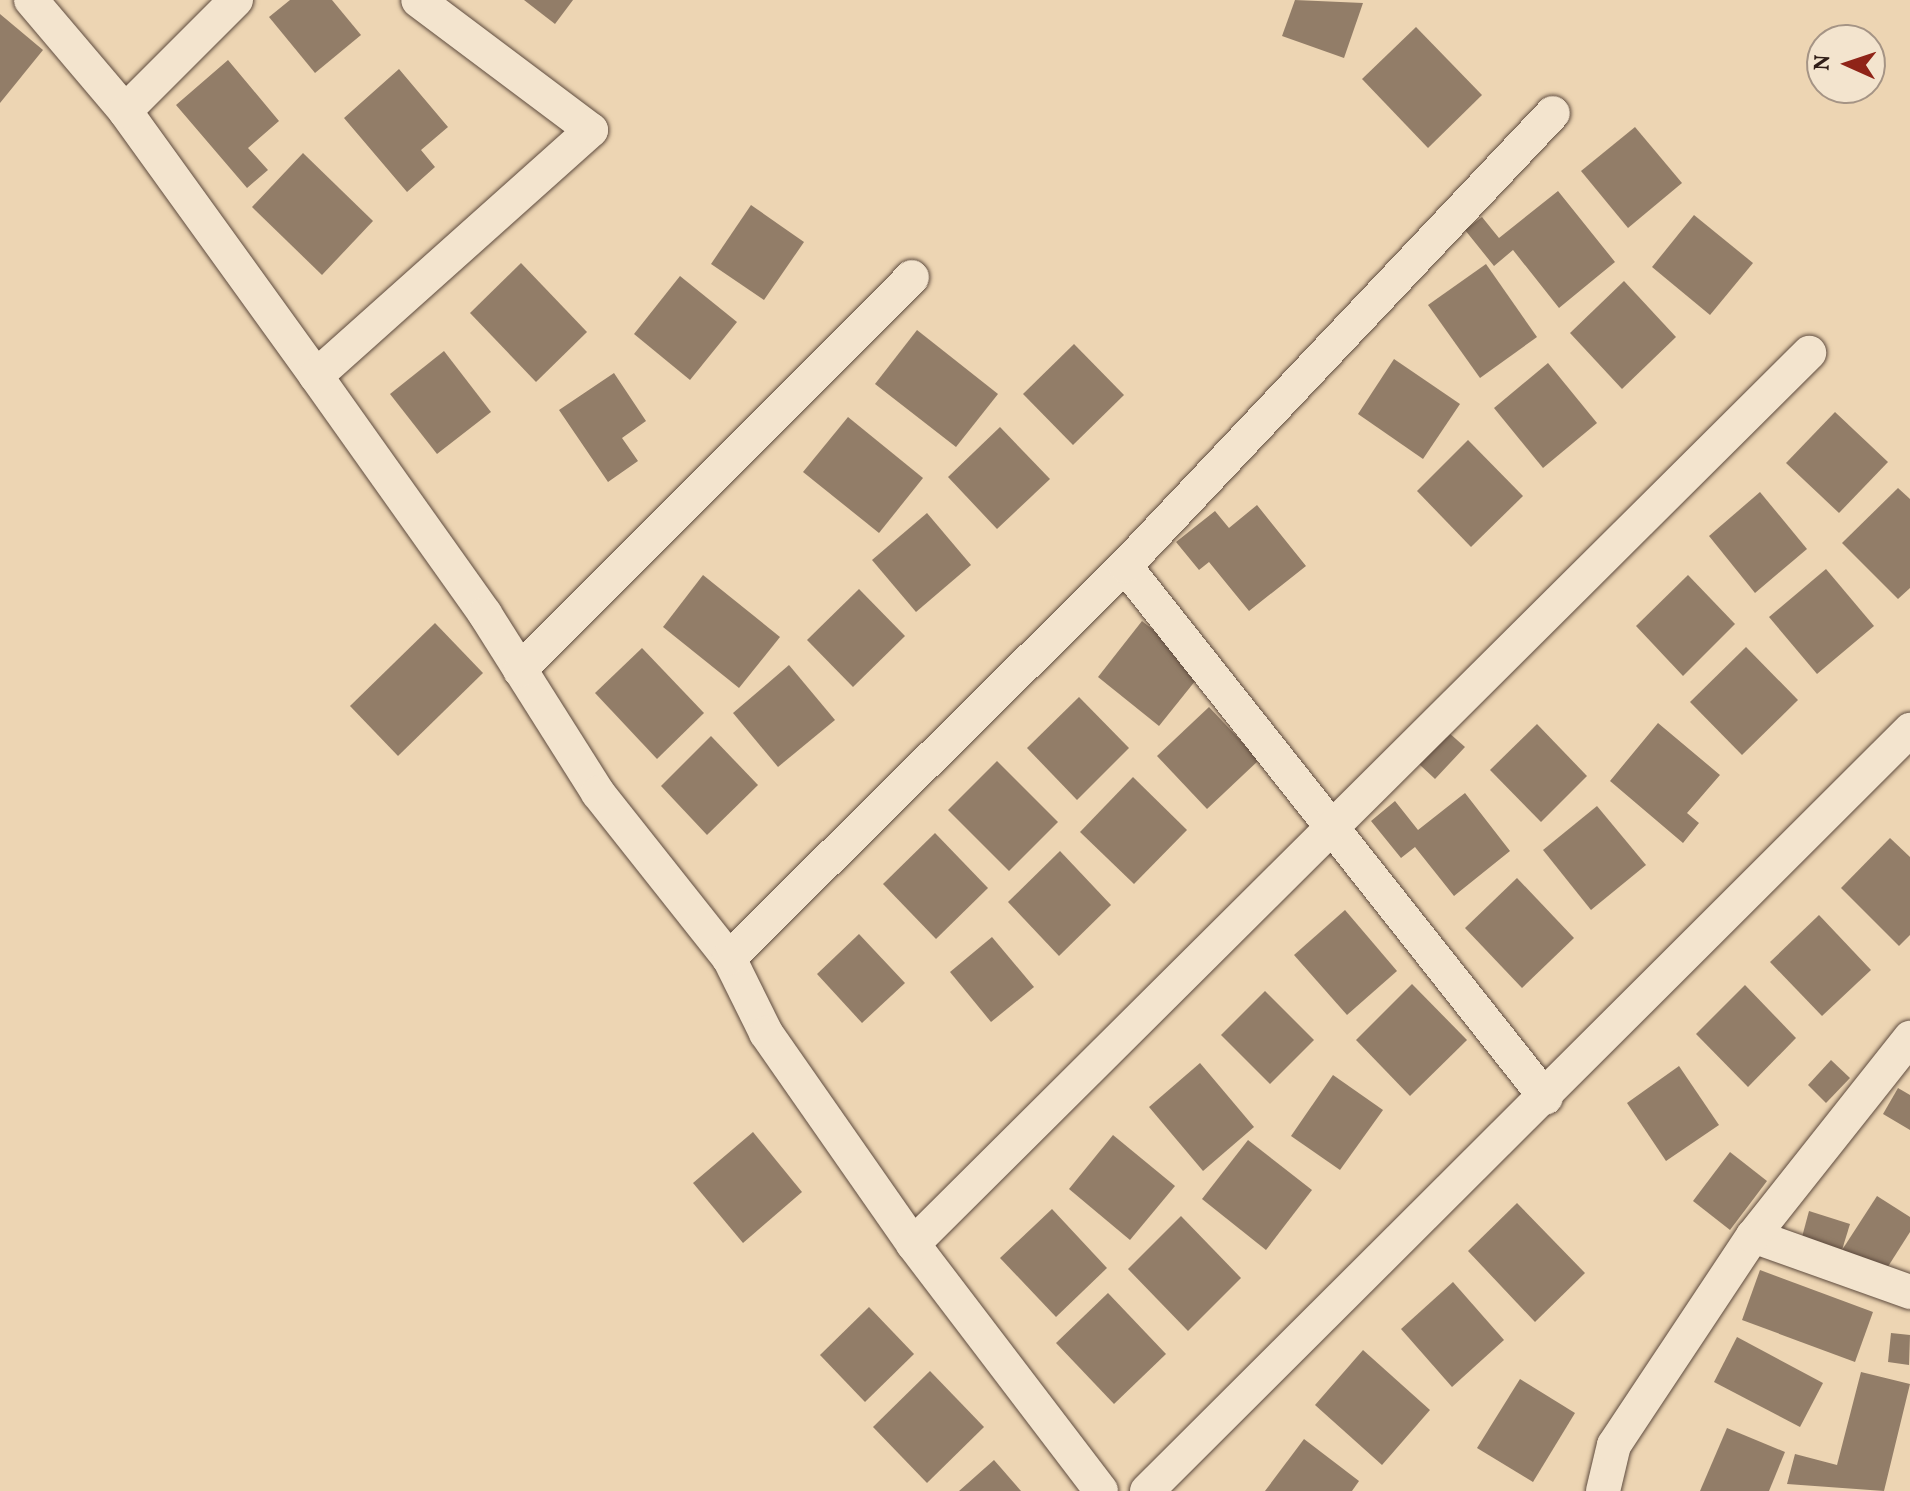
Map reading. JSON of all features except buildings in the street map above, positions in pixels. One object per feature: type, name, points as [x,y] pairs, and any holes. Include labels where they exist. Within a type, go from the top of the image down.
[{"type":"street","points":[[31,0],[125,111],[316,376],[520,670],[598,793],[729,958],[766,1033],[913,1244],[1101,1491]]},
{"type":"street","points":[[125,111],[236,0]]},
{"type":"street","points":[[316,376],[591,130],[418,0]]},
{"type":"street","points":[[729,958],[1125,566],[1553,113]]},
{"type":"street","points":[[520,670],[912,277]]},
{"type":"street","points":[[913,1244],[1328,825],[1809,353]]},
{"type":"street","points":[[1125,566],[1546,1098]]},
{"type":"street","points":[[1147,1491],[1546,1098],[1910,730]]},
{"type":"street","points":[[1603,1491],[1614,1445],[1753,1236],[1900,1072],[1910,1038]]},
{"type":"street","points":[[1753,1236],[1910,1292]]}]
